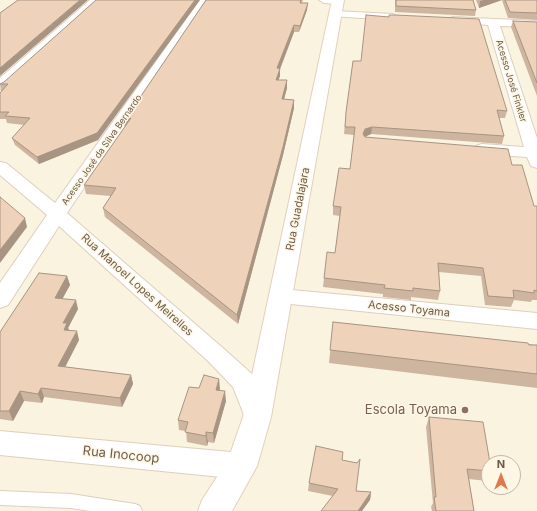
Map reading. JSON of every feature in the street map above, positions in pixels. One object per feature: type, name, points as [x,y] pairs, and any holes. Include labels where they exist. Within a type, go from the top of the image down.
[{"type":"main road","name":"Rua Guadalajara","points":[[214,511],[242,466],[257,417],[281,296],[334,4]]},
{"type":"street","points":[[0,85],[96,0]]},
{"type":"street","name":"Acesso José da Silva Bernardo","points":[[0,300],[57,214],[205,0]]},
{"type":"street","points":[[334,4],[406,18]]},
{"type":"street","points":[[446,20],[537,24]]},
{"type":"street","name":"Acesso José Finkler","points":[[493,22],[535,158]]},
{"type":"street","points":[[464,148],[535,158]]},
{"type":"street","name":"Rua Manoel Lopes Meirelles","points":[[0,167],[57,214],[216,355],[244,382],[257,417]]},
{"type":"street","name":"Acesso Toyama","points":[[281,296],[537,322]]},
{"type":"street","name":"Rua Inocoop","points":[[0,443],[242,466]]},
{"type":"lane","points":[[0,498],[71,501],[135,511]]},
{"type":"building","points":[[18,0],[80,0],[0,68],[0,13]]},
{"type":"building","points":[[96,0],[195,0],[97,133],[37,157],[12,138],[30,118],[5,116],[9,112],[0,112],[0,93],[8,84],[0,84]]},
{"type":"building","points":[[206,0],[301,0],[300,3],[308,3],[300,26],[294,25],[277,68],[280,69],[276,80],[287,80],[282,99],[294,100],[283,147],[237,315],[103,208],[116,188],[84,185],[131,118],[124,121]]},
{"type":"building","points":[[396,0],[473,0],[476,10],[396,6]]},
{"type":"building","points":[[505,0],[537,0],[537,13],[510,12]]},
{"type":"building","points":[[366,15],[479,19],[507,111],[497,110],[504,136],[372,127],[365,129],[363,134],[365,137],[508,149],[512,165],[522,165],[534,206],[537,206],[537,291],[534,290],[534,293],[513,290],[514,298],[488,296],[483,268],[438,263],[440,291],[413,288],[413,291],[384,288],[385,285],[324,278],[327,252],[335,253],[341,207],[333,206],[339,168],[350,169],[355,127],[345,127],[346,112],[353,61],[361,61]]},
{"type":"building","points":[[513,21],[537,22],[537,83]]},
{"type":"building","points":[[0,197],[25,218],[0,250]]},
{"type":"building","points":[[39,273],[67,276],[55,298],[76,300],[63,323],[67,323],[64,330],[77,331],[58,366],[131,375],[120,398],[41,388],[38,394],[20,391],[9,411],[0,411],[0,332]]},
{"type":"building","points":[[333,322],[537,345],[537,374],[330,350]]},
{"type":"building","points":[[204,375],[219,379],[216,390],[225,391],[213,433],[206,432],[206,436],[185,432],[188,422],[178,420],[189,387],[199,388]]},
{"type":"building","points":[[429,417],[483,422],[489,455],[481,455],[481,470],[467,469],[474,511],[436,511],[434,497],[436,497]]},
{"type":"building","points":[[316,446],[343,452],[342,460],[357,463],[360,459],[356,491],[371,492],[358,511],[321,511],[338,489],[309,483]]},
{"type":"place","name":"Escola Toyama","points":[[465,410]]}]
